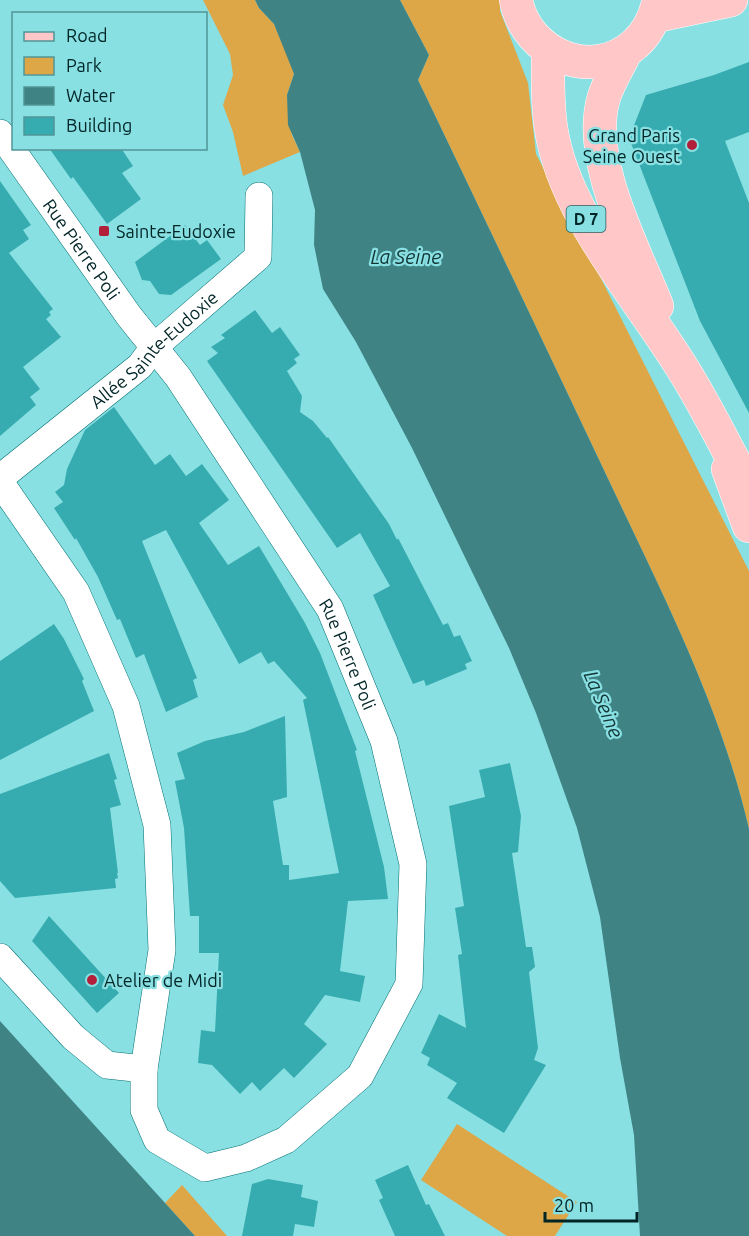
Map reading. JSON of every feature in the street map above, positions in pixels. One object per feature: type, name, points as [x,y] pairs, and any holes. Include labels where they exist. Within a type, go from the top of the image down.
[{"type":"main road","points":[[516,0],[519,14],[530,34],[548,50],[567,59],[587,62],[602,61],[626,51],[643,36],[657,8],[731,0]]},
{"type":"main road","name":"D 7","points":[[548,50],[548,99],[551,130],[563,172],[611,263],[681,366],[749,489]]},
{"type":"main road","name":"D 7","points":[[626,51],[604,97],[601,147],[608,186],[681,366]]},
{"type":"main road","name":"D 7","points":[[711,422],[749,526]]},
{"type":"street","name":"Rue Pierre Poli","points":[[0,133],[129,316],[178,377],[330,609],[384,741],[413,864],[409,984],[360,1076],[286,1140],[246,1158],[204,1168],[157,1140],[144,1110],[144,1070]]},
{"type":"street","name":"Allée Sainte-Eudoxie","points":[[0,480],[140,366],[154,347],[258,257],[259,196]]},
{"type":"street","points":[[0,480],[76,592],[126,706],[157,825],[162,950],[144,1070],[107,1065],[73,1037],[0,957]]},
{"type":"green space","points":[[203,0],[255,0],[259,8],[274,24],[294,74],[287,95],[292,135],[300,152],[243,176],[233,132],[223,105],[233,75],[230,54]]},
{"type":"green space","points":[[400,0],[501,0],[500,11],[528,83],[536,154],[749,571],[749,829],[723,740],[689,654],[651,569],[418,80],[429,55]]},
{"type":"green space","points":[[457,1124],[577,1202],[555,1236],[507,1236],[421,1180]]},
{"type":"green space","points":[[182,1185],[227,1236],[195,1236],[165,1203]]},
{"type":"water","name":"La Seine","points":[[255,0],[400,0],[429,55],[418,80],[651,569],[707,697],[737,784],[749,829],[749,1236],[640,1236],[634,1135],[620,1058],[600,917],[577,828],[536,713],[509,648],[412,448],[356,342],[323,289],[314,245],[315,210],[300,152],[288,125],[287,95],[294,74],[274,24],[259,8]]},
{"type":"water","points":[[0,1021],[195,1236],[0,1236]]},
{"type":"building","points":[[749,62],[749,132],[725,141],[749,203],[749,413],[700,321],[629,138],[646,95]]},
{"type":"building","points":[[50,150],[122,150],[133,166],[122,173],[141,199],[107,224],[73,177],[71,179]]},
{"type":"building","points":[[0,181],[31,225],[23,230],[29,239],[9,253],[53,309],[49,312],[51,315],[46,319],[61,337],[23,367],[40,389],[30,397],[36,405],[0,436]]},
{"type":"building","points":[[185,225],[200,245],[207,240],[221,259],[171,295],[159,294],[150,281],[142,280],[135,262]]},
{"type":"building","points":[[255,310],[272,333],[280,327],[300,355],[294,359],[297,363],[287,371],[302,396],[300,412],[313,421],[328,437],[389,524],[443,625],[448,623],[454,637],[460,635],[472,661],[465,664],[467,669],[426,686],[424,680],[413,684],[373,595],[390,586],[360,533],[337,548],[207,361],[218,353],[211,347],[225,338],[221,335]]},
{"type":"building","points":[[114,407],[155,465],[170,454],[186,476],[202,464],[229,500],[199,523],[228,565],[259,546],[305,623],[320,653],[357,750],[355,751],[384,867],[388,899],[348,901],[340,971],[365,976],[360,1002],[325,995],[304,1024],[327,1044],[294,1078],[284,1068],[260,1091],[252,1082],[240,1094],[212,1065],[198,1063],[201,1030],[215,1032],[219,953],[199,953],[199,916],[190,916],[184,828],[175,781],[185,779],[177,753],[205,741],[244,732],[285,716],[287,797],[273,801],[283,865],[289,865],[289,880],[339,873],[303,700],[307,698],[274,661],[268,664],[261,652],[239,664],[166,530],[142,541],[197,678],[193,680],[198,697],[166,712],[144,654],[136,658],[120,619],[117,620],[98,577],[76,538],[75,540],[54,508],[63,502],[55,492],[64,485],[67,469],[85,430]]},
{"type":"building","points":[[54,624],[84,679],[82,681],[94,711],[0,760],[0,661]]},
{"type":"building","points":[[109,753],[117,779],[114,780],[121,805],[110,808],[118,873],[118,878],[115,879],[116,888],[15,898],[0,881],[0,794]]},
{"type":"building","points":[[510,763],[521,816],[518,852],[512,853],[526,947],[532,947],[535,967],[529,972],[538,1048],[534,1060],[546,1065],[504,1133],[447,1098],[457,1083],[427,1065],[430,1058],[421,1053],[439,1014],[466,1028],[458,955],[462,954],[455,908],[464,906],[449,806],[485,797],[479,770]]},
{"type":"building","points":[[49,916],[119,993],[97,1013],[32,941]]},
{"type":"building","points":[[408,1165],[426,1205],[429,1204],[445,1236],[395,1236],[379,1200],[383,1198],[375,1180]]},
{"type":"building","points":[[268,1179],[303,1185],[301,1197],[318,1201],[314,1227],[295,1224],[293,1236],[242,1236],[252,1184]]},
{"type":"place","name":"Grand Paris Seine Ouest","points":[[692,145]]},
{"type":"place","name":"Sainte-Eudoxie","points":[[104,231]]},
{"type":"place","name":"Atelier de Midi","points":[[92,980]]}]
